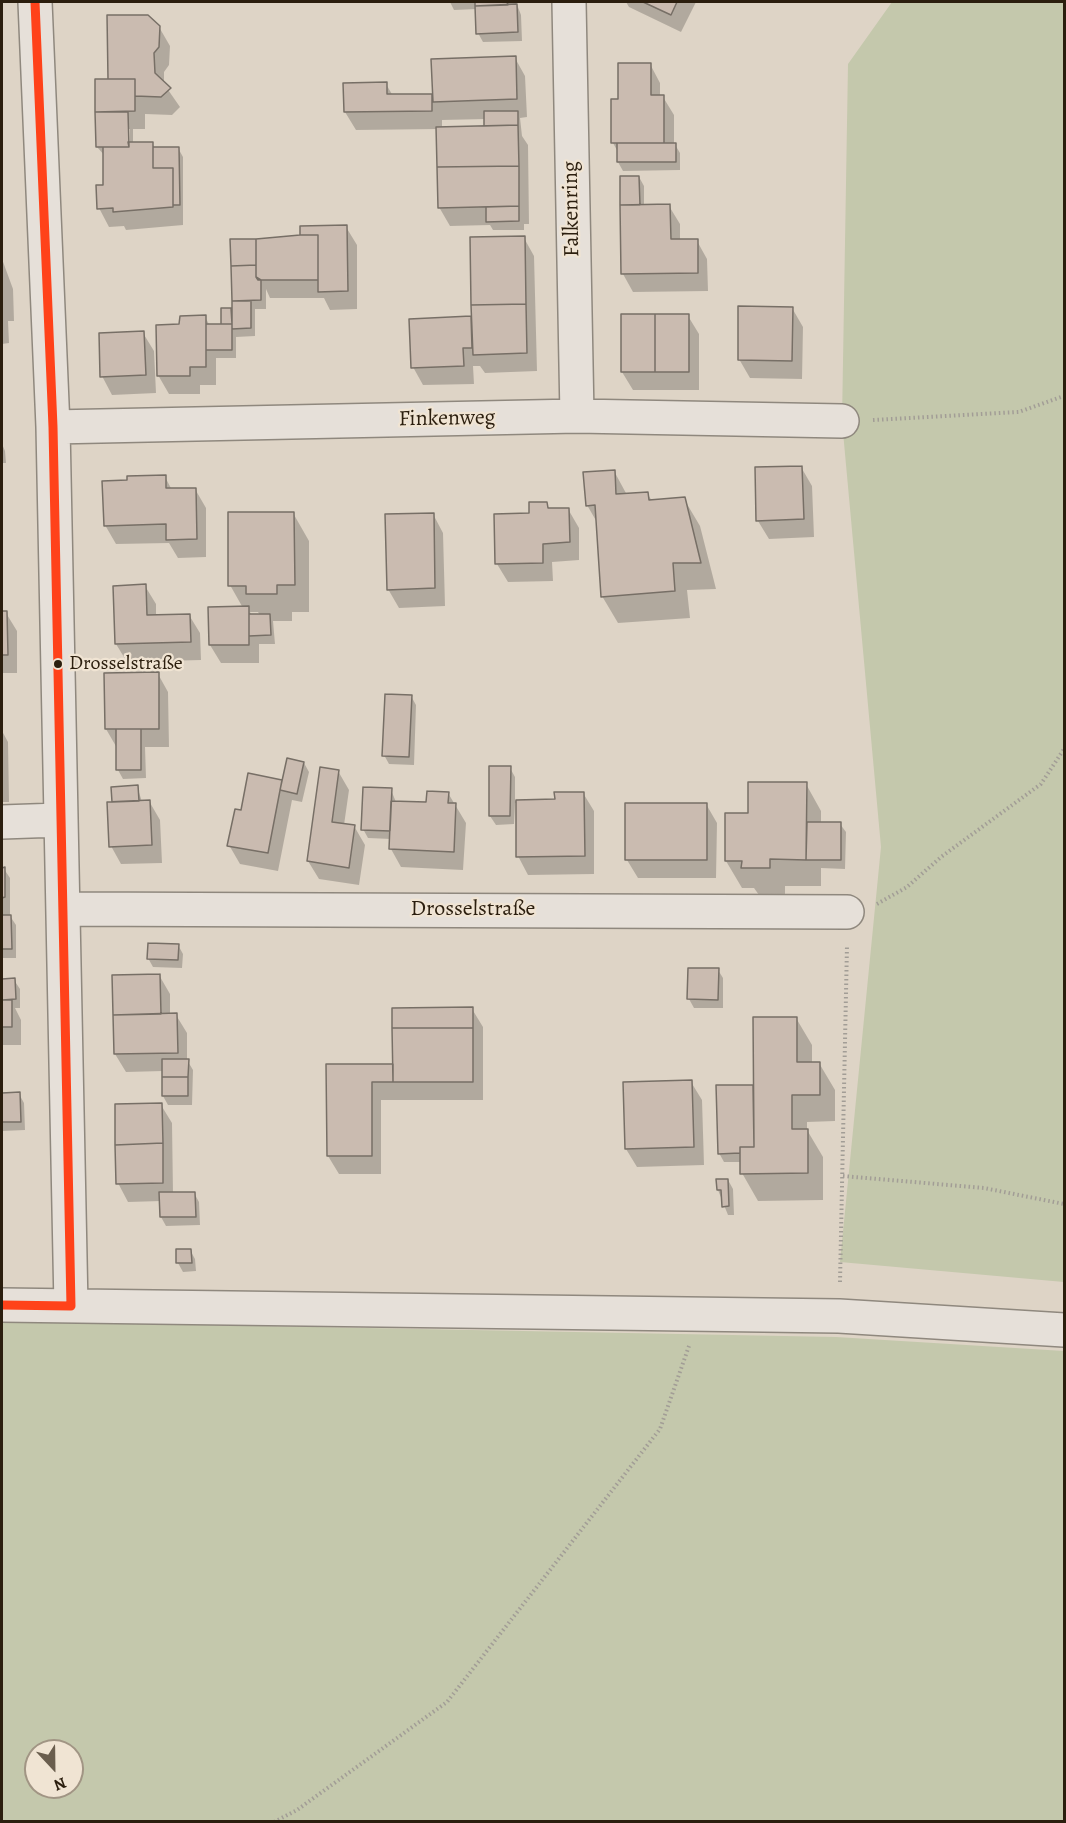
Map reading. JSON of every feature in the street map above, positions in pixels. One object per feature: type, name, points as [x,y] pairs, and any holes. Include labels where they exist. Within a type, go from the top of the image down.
[{"type":"street","points":[[35,2],[53,427],[59,820],[63,909],[71,1306]]},
{"type":"street","name":"Falkenring","points":[[569,2],[577,416]]},
{"type":"street","name":"Finkenweg","points":[[53,427],[577,416],[842,421]]},
{"type":"street","points":[[2,822],[59,820]]},
{"type":"street","name":"Drosselstraße","points":[[63,909],[847,912]]},
{"type":"street","points":[[2,1305],[839,1316],[1065,1330]]},
{"type":"path","points":[[842,421],[1018,412],[1065,396]]},
{"type":"path","points":[[839,1316],[847,912],[878,904],[907,887],[941,857],[1041,784],[1065,749]]},
{"type":"path","points":[[843,1176],[984,1188],[1065,1204]]},
{"type":"path","points":[[274,1821],[297,1810],[447,1702],[660,1429],[700,1314]]},
{"type":"green space","points":[[892,2],[1064,2],[1064,1282],[840,1262],[881,847],[842,421],[848,64]]},
{"type":"green space","points":[[2,1321],[836,1337],[1064,1351],[1064,1821],[2,1822]]},
{"type":"building","points":[[475,2],[507,2],[508,5],[475,6]]},
{"type":"building","points":[[643,2],[677,2],[671,15]]},
{"type":"building","points":[[517,4],[518,32],[476,34],[475,6]]},
{"type":"building","points":[[107,15],[148,15],[160,26],[159,47],[154,53],[155,73],[171,88],[161,97],[135,96],[135,79],[108,79]]},
{"type":"building","points":[[516,56],[517,99],[433,102],[431,59]]},
{"type":"building","points":[[618,63],[651,63],[651,95],[664,95],[664,143],[611,143],[611,99],[618,99]]},
{"type":"building","points":[[95,79],[135,79],[135,111],[95,112]]},
{"type":"building","points":[[387,82],[387,94],[432,94],[432,111],[344,112],[343,83]]},
{"type":"building","points":[[484,111],[518,111],[518,125],[484,126]]},
{"type":"building","points":[[95,112],[128,112],[129,147],[96,147]]},
{"type":"building","points":[[518,125],[519,166],[437,167],[436,127]]},
{"type":"building","points":[[128,142],[153,142],[153,168],[173,168],[173,207],[113,212],[113,208],[97,209],[96,185],[103,185],[103,147],[129,147]]},
{"type":"building","points":[[617,143],[676,143],[676,162],[617,162]]},
{"type":"building","points":[[153,147],[179,147],[180,205],[173,205],[173,168],[153,168]]},
{"type":"building","points":[[519,166],[519,206],[438,208],[437,167]]},
{"type":"building","points":[[620,176],[639,176],[640,205],[620,205]]},
{"type":"building","points":[[670,204],[671,239],[698,239],[698,273],[621,274],[620,205]]},
{"type":"building","points":[[519,206],[519,221],[486,222],[486,207]]},
{"type":"building","points":[[347,225],[348,291],[318,292],[318,235],[300,235],[300,226]]},
{"type":"building","points":[[318,235],[318,280],[258,280],[256,277],[256,239]]},
{"type":"building","points":[[525,236],[526,304],[471,305],[470,237]]},
{"type":"building","points":[[230,239],[256,239],[256,265],[231,266]]},
{"type":"building","points":[[256,265],[256,277],[261,280],[261,300],[232,301],[231,266]]},
{"type":"building","points":[[232,301],[251,301],[251,328],[232,329]]},
{"type":"building","points":[[526,304],[527,353],[473,355],[471,305]]},
{"type":"building","points":[[738,306],[793,307],[792,361],[738,360]]},
{"type":"building","points":[[221,308],[231,308],[232,324],[221,324]]},
{"type":"building","points":[[621,314],[655,314],[655,372],[621,372]]},
{"type":"building","points":[[655,314],[689,314],[689,372],[655,372]]},
{"type":"building","points":[[206,315],[206,367],[190,367],[190,376],[157,376],[156,325],[179,324],[180,316]]},
{"type":"building","points":[[471,316],[472,348],[463,348],[464,366],[411,368],[409,319]]},
{"type":"building","points":[[206,324],[232,324],[232,350],[206,350]]},
{"type":"building","points":[[144,331],[146,375],[100,377],[99,333]]},
{"type":"building","points":[[802,466],[804,519],[756,521],[755,467]]},
{"type":"building","points":[[615,470],[616,494],[648,492],[649,500],[685,497],[701,563],[673,563],[675,591],[601,597],[595,505],[586,506],[583,472]]},
{"type":"building","points":[[166,475],[166,488],[196,488],[197,539],[166,540],[166,524],[104,526],[102,481],[127,480],[127,476]]},
{"type":"building","points":[[529,502],[547,502],[548,508],[569,508],[570,542],[543,544],[543,563],[495,564],[494,514],[529,513]]},
{"type":"building","points":[[228,512],[294,512],[295,585],[277,585],[277,594],[246,594],[246,586],[228,586]]},
{"type":"building","points":[[434,513],[435,588],[387,590],[385,514]]},
{"type":"building","points":[[146,584],[147,615],[190,614],[191,642],[115,644],[113,586]]},
{"type":"building","points":[[249,606],[249,645],[209,645],[208,607]]},
{"type":"building","points":[[2,611],[7,611],[8,655],[2,655]]},
{"type":"building","points":[[249,614],[270,614],[271,635],[249,636]]},
{"type":"building","points":[[159,672],[159,729],[105,729],[104,673]]},
{"type":"building","points":[[385,694],[412,695],[409,757],[382,756]]},
{"type":"building","points":[[116,729],[141,729],[141,770],[116,770]]},
{"type":"building","points":[[287,758],[304,762],[297,794],[280,790]]},
{"type":"building","points":[[489,766],[511,766],[510,816],[489,816]]},
{"type":"building","points":[[320,767],[339,770],[332,822],[355,825],[349,868],[307,861]]},
{"type":"building","points":[[248,773],[282,780],[268,853],[227,846],[235,809],[241,810]]},
{"type":"building","points":[[748,782],[807,782],[806,860],[770,859],[770,868],[741,868],[742,861],[725,861],[725,813],[748,813]]},
{"type":"building","points":[[138,785],[139,801],[112,802],[111,787]]},
{"type":"building","points":[[363,787],[392,788],[390,831],[361,830]]},
{"type":"building","points":[[427,791],[449,792],[448,803],[456,803],[454,852],[389,849],[391,801],[426,802]]},
{"type":"building","points":[[554,792],[584,792],[585,856],[516,857],[516,800],[555,799]]},
{"type":"building","points":[[150,800],[152,845],[109,847],[107,802]]},
{"type":"building","points":[[625,803],[707,803],[707,860],[625,860]]},
{"type":"building","points":[[807,822],[841,822],[841,860],[806,860]]},
{"type":"building","points":[[5,867],[5,897],[2,898],[2,868]]},
{"type":"building","points":[[2,915],[11,915],[12,949],[2,949]]},
{"type":"building","points":[[148,943],[179,944],[178,960],[147,959]]},
{"type":"building","points":[[688,968],[719,968],[718,1000],[687,999]]},
{"type":"building","points":[[160,974],[161,1014],[113,1015],[112,975]]},
{"type":"building","points":[[15,978],[16,999],[2,1000],[2,979]]},
{"type":"building","points":[[2,1000],[12,1000],[12,1027],[2,1027]]},
{"type":"building","points":[[473,1007],[473,1028],[392,1028],[392,1008]]},
{"type":"building","points":[[177,1013],[178,1053],[114,1054],[113,1015]]},
{"type":"building","points":[[753,1017],[797,1017],[797,1062],[820,1062],[820,1095],[792,1095],[792,1129],[808,1129],[808,1173],[740,1174],[740,1147],[754,1147]]},
{"type":"building","points":[[392,1028],[473,1028],[473,1082],[393,1082]]},
{"type":"building","points":[[162,1059],[189,1059],[188,1077],[162,1077]]},
{"type":"building","points":[[326,1064],[393,1064],[393,1082],[372,1082],[372,1156],[327,1156]]},
{"type":"building","points":[[162,1077],[188,1077],[188,1096],[162,1096]]},
{"type":"building","points":[[692,1080],[694,1147],[625,1149],[623,1082]]},
{"type":"building","points":[[716,1085],[753,1085],[754,1147],[740,1147],[740,1153],[718,1154]]},
{"type":"building","points":[[20,1092],[21,1122],[2,1122],[2,1093]]},
{"type":"building","points":[[162,1103],[163,1143],[115,1145],[115,1104]]},
{"type":"building","points":[[163,1143],[163,1183],[116,1184],[115,1145]]},
{"type":"building","points":[[716,1179],[728,1179],[729,1206],[722,1207],[721,1190],[717,1190]]},
{"type":"building","points":[[159,1192],[195,1192],[196,1217],[160,1217]]},
{"type":"building","points":[[176,1249],[191,1249],[192,1263],[176,1263]]},
{"type":"transit line","points":[[35,2],[53,427],[71,1306]]},
{"type":"transit line","points":[[2,1305],[71,1306]]},
{"type":"place","name":"Drosselstraße","points":[[58,664]]}]
